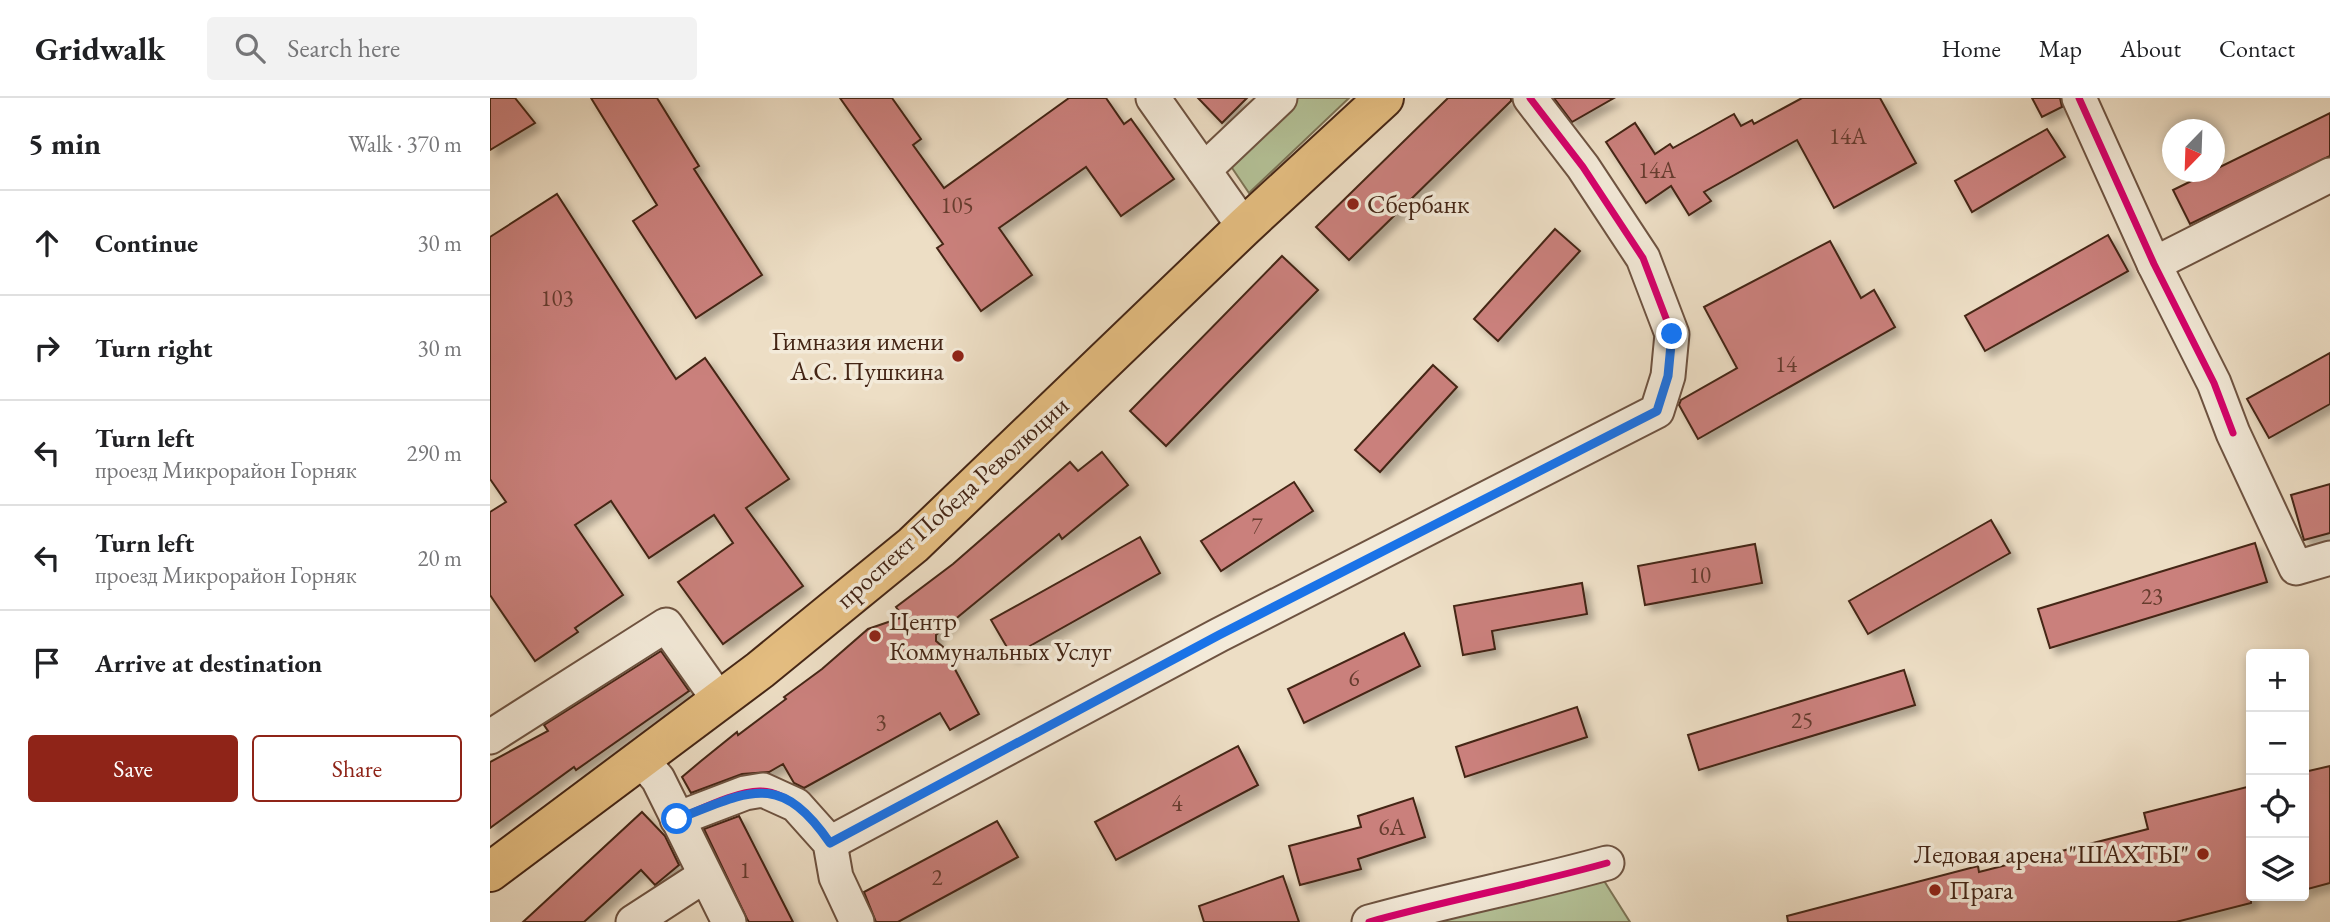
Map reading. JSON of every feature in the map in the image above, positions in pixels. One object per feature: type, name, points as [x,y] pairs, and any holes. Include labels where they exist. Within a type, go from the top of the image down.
[{"type":"main road","name":"проспект Победа Революции","points":[[490,872],[719,700],[913,545],[1384,98]]},
{"type":"street","points":[[1153,98],[1244,228]]},
{"type":"street","points":[[1204,170],[1280,98]]},
{"type":"street","points":[[830,843],[1219,635],[1657,411],[1668,376],[1672,334],[1643,258],[1583,167],[1530,98]]},
{"type":"street","points":[[2079,98],[2154,264],[2214,383],[2233,433],[2296,568],[2330,558]]},
{"type":"street","points":[[2154,264],[2330,174]]},
{"type":"street","points":[[490,737],[666,625],[719,700]]},
{"type":"street","points":[[640,758],[658,779],[729,922]]},
{"type":"street","points":[[677,819],[745,793],[763,790],[796,805],[830,843],[836,877],[856,922]]},
{"type":"street","points":[[1369,922],[1478,893],[1525,886],[1607,863]]},
{"type":"street","points":[[633,922],[704,876]]},
{"type":"green space","points":[[1295,98],[1349,98],[1249,193],[1228,162]]},
{"type":"green space","points":[[1601,876],[1630,922],[1426,922]]},
{"type":"building","points":[[490,98],[515,98],[535,123],[490,150]]},
{"type":"building","points":[[591,98],[657,98],[699,166],[694,169],[762,275],[696,318],[633,221],[657,205]]},
{"type":"building","points":[[840,98],[892,98],[921,139],[913,145],[944,188],[1069,98],[1106,98],[1124,124],[1131,119],[1174,179],[1121,216],[1086,167],[999,228],[1032,275],[981,311],[937,248],[943,244]]},
{"type":"building","points":[[1198,98],[1247,98],[1222,123]]},
{"type":"building","points":[[1448,98],[1511,98],[1511,101],[1349,260],[1316,227]]},
{"type":"building","points":[[1554,98],[1614,98],[1572,122]]},
{"type":"building","points":[[1802,98],[1880,98],[1916,163],[1834,208],[1797,140],[1704,192],[1711,201],[1689,215],[1671,186],[1646,203],[1606,142],[1635,123],[1655,154],[1670,144],[1673,148],[1734,114],[1741,126],[1752,120],[1754,124]]},
{"type":"building","points":[[2032,98],[2060,98],[2062,107],[2042,117]]},
{"type":"building","points":[[2330,113],[2330,156],[2190,224],[2173,190],[2189,182],[2225,182],[2225,164]]},
{"type":"building","points":[[2047,129],[2065,157],[1972,212],[1955,181]]},
{"type":"building","points":[[557,194],[676,379],[705,358],[789,479],[746,508],[803,586],[723,644],[678,582],[733,543],[714,515],[649,558],[611,501],[575,525],[623,595],[575,628],[578,632],[535,661],[490,595],[490,512],[506,502],[490,479],[490,237]]},
{"type":"building","points":[[1555,229],[1580,251],[1498,341],[1474,319]]},
{"type":"building","points":[[2108,235],[2128,271],[1985,351],[1965,316]]},
{"type":"building","points":[[1830,241],[1861,298],[1874,290],[1895,327],[1698,439],[1679,405],[1681,400],[1737,368],[1704,307]]},
{"type":"building","points":[[1282,256],[1318,290],[1166,446],[1130,411]]},
{"type":"building","points":[[2330,353],[2330,404],[2269,438],[2247,399]]},
{"type":"building","points":[[1433,365],[1457,387],[1380,472],[1355,450]]},
{"type":"building","points":[[1102,452],[1128,485],[1062,539],[1059,534],[936,635],[936,641],[943,647],[979,714],[950,730],[940,713],[804,788],[794,783],[783,764],[769,772],[742,774],[691,793],[682,777],[701,761],[737,732],[738,735],[786,699],[784,697],[822,669],[868,629],[903,617],[896,607],[953,564],[1070,462],[1078,471]]},
{"type":"building","points":[[1294,482],[1313,511],[1221,571],[1201,541]]},
{"type":"building","points":[[2330,484],[2330,533],[2304,540],[2291,495]]},
{"type":"building","points":[[1991,520],[2010,553],[1868,634],[1849,601]]},
{"type":"building","points":[[1140,537],[1160,573],[1012,656],[991,620]]},
{"type":"building","points":[[2255,543],[2267,582],[2050,648],[2038,609]]},
{"type":"building","points":[[1755,544],[1762,583],[1645,605],[1638,566]]},
{"type":"building","points":[[1582,583],[1587,614],[1492,631],[1495,649],[1463,655],[1454,606]]},
{"type":"building","points":[[1404,633],[1420,666],[1304,723],[1288,689]]},
{"type":"building","points":[[661,651],[689,691],[576,770],[574,767],[490,828],[490,762],[548,731],[544,725]]},
{"type":"building","points":[[1904,670],[1915,705],[1699,770],[1688,735]]},
{"type":"building","points":[[1577,707],[1587,737],[1465,777],[1456,747]]},
{"type":"building","points":[[1238,746],[1258,785],[1116,860],[1095,822]]},
{"type":"building","points":[[2330,766],[2330,883],[2309,889],[2309,775],[2309,771]]},
{"type":"building","points":[[2246,787],[2246,901],[2251,903],[2176,922],[1788,922],[1787,916],[1978,866],[1979,872],[2148,829],[2144,813]]},
{"type":"building","points":[[1413,798],[1425,837],[1358,859],[1361,869],[1300,885],[1289,846],[1361,827],[1358,816]]},
{"type":"building","points":[[642,812],[665,836],[679,865],[655,885],[641,870],[584,922],[523,922]]},
{"type":"building","points":[[739,816],[793,922],[749,922],[747,919],[704,829]]},
{"type":"building","points":[[997,821],[1018,857],[898,922],[876,922],[864,892]]},
{"type":"building","points":[[1283,876],[1299,922],[1204,922],[1199,906]]},
{"type":"cycle path","points":[[677,819],[719,801],[761,791],[792,802],[830,843],[1219,635],[1657,411],[1668,376],[1672,334],[1643,258],[1583,167],[1530,98]]},
{"type":"cycle path","points":[[2079,98],[2154,264],[2214,383],[2233,433]]},
{"type":"cycle path","points":[[1369,922],[1607,863]]},
{"type":"place","name":"Сбербанк","points":[[1353,204]]},
{"type":"place","name":"Гимназия имени А.С. Пушкина","points":[[958,356]]},
{"type":"place","name":"Центр Коммунальных Услуг","points":[[875,636]]},
{"type":"place","name":"Ледовая арена \"ШАХТЫ\"","points":[[2203,854]]},
{"type":"place","name":"Прага","points":[[1935,890]]},
{"type":"route","points":[[677,819],[745,793],[763,790],[796,805],[830,843],[1219,635],[1657,411],[1668,376],[1672,334]]}]
